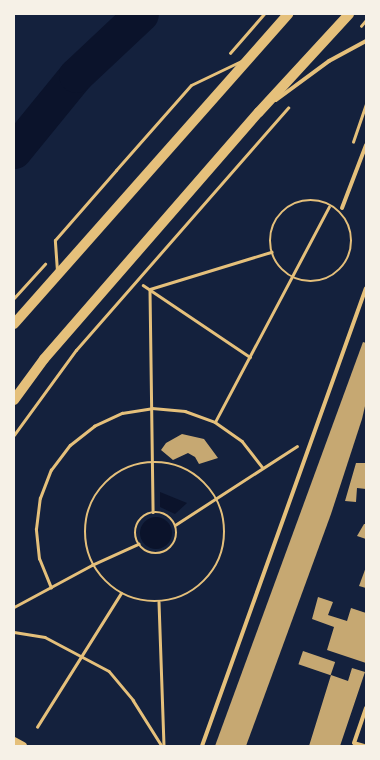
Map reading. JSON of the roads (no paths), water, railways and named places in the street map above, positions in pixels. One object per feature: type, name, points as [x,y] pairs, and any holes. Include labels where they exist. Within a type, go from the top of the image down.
[{"type":"main road","points":[[14,324],[288,14]]},
{"type":"main road","points":[[14,400],[44,358],[259,112],[349,14]]},
{"type":"main road","points":[[14,741],[23,746]]},
{"type":"street","points":[[259,112],[330,61],[366,41]]},
{"type":"street","points":[[342,208],[366,145]]},
{"type":"street","points":[[202,746],[366,288]]},
{"type":"street","points":[[364,746],[354,743],[366,708]]},
{"type":"lane","points":[[58,275],[55,240],[191,85],[252,56]]},
{"type":"water","points":[[160,492],[187,503],[175,514],[160,507]]},
{"type":"water","points":[[153,517],[159,517],[169,524],[172,533],[171,539],[165,546],[159,549],[153,549],[143,542],[140,536],[140,530],[147,520]]},
{"type":"waterway","points":[[14,151],[76,75],[141,14]]}]
